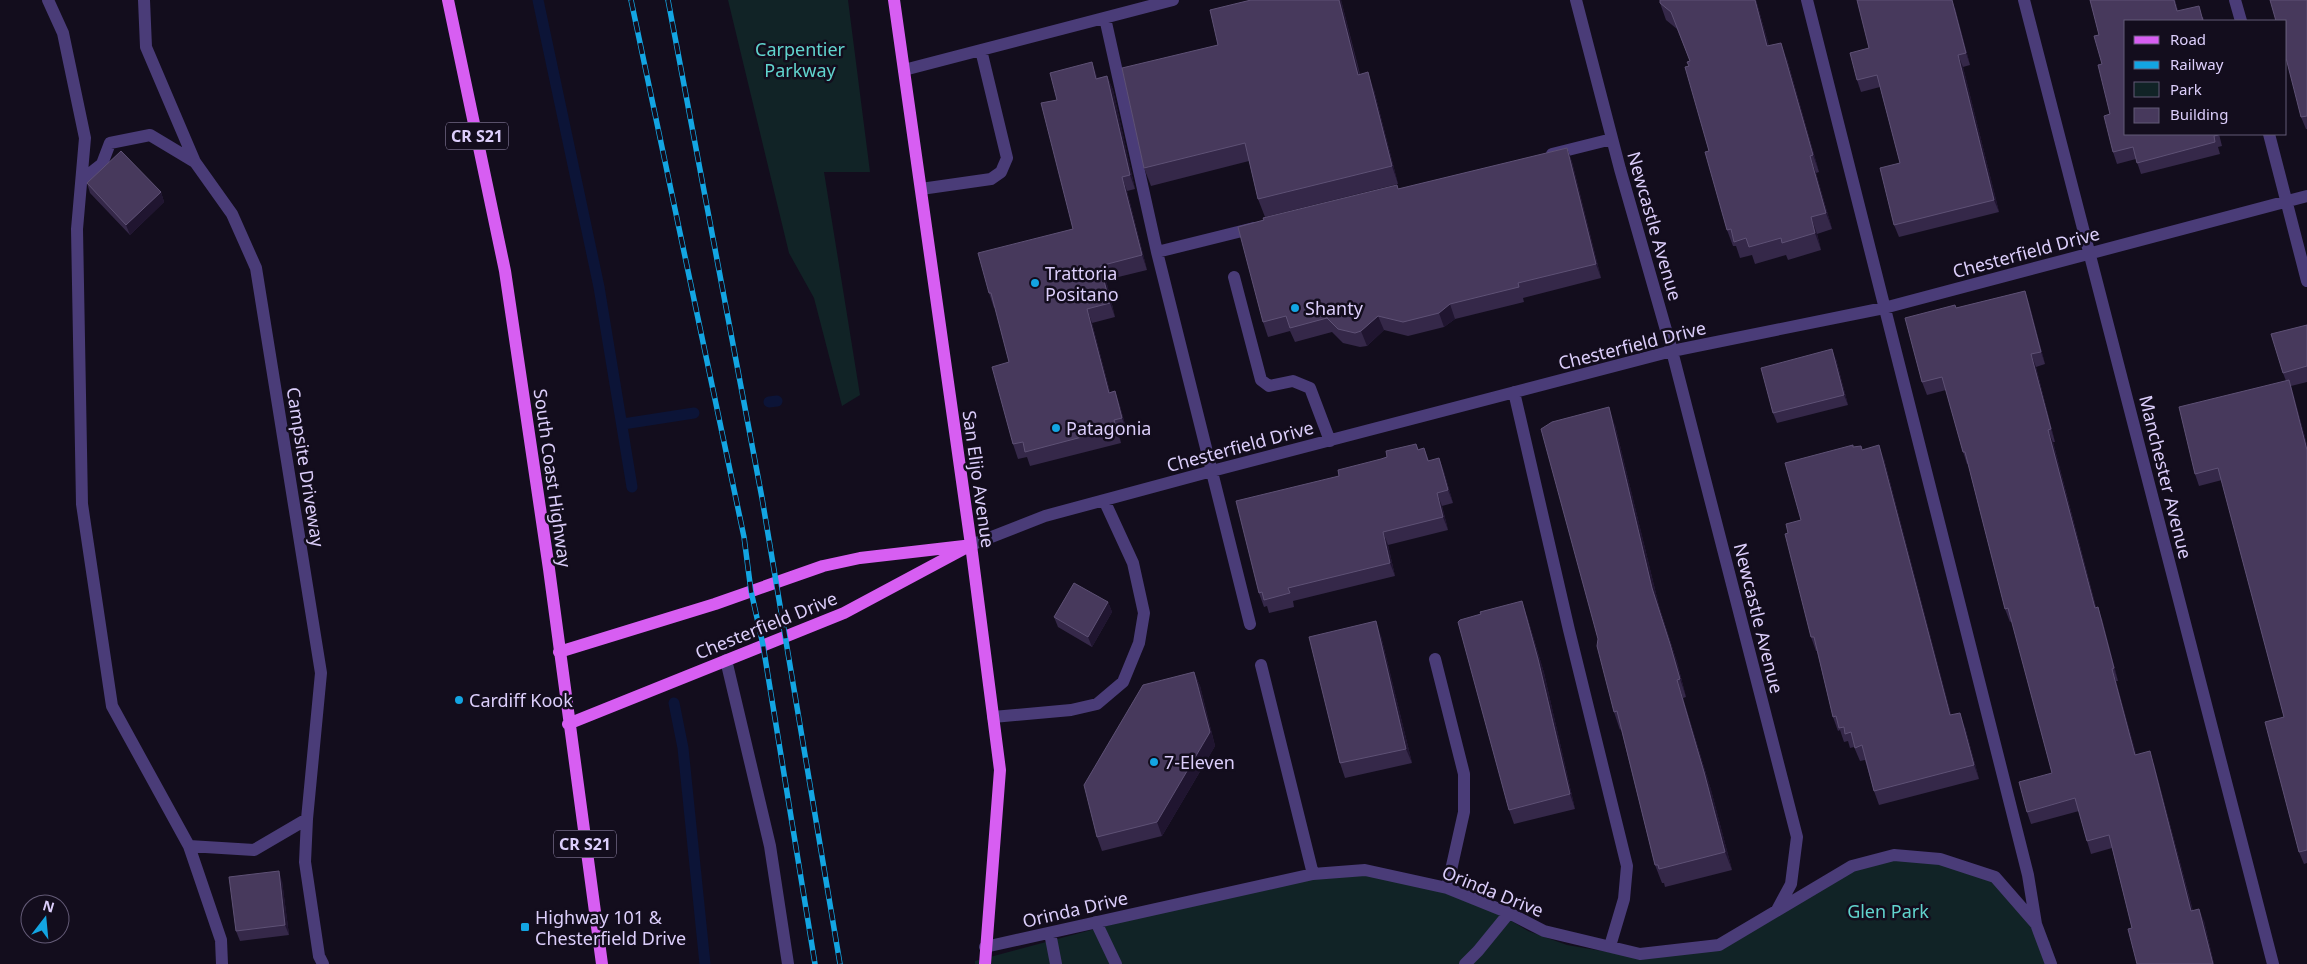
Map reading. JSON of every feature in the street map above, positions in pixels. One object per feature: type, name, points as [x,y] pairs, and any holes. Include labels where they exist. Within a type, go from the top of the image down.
[{"type":"main road","name":"South Coast Highway","points":[[448,0],[505,271],[602,964]]},
{"type":"main road","name":"San Elijo Avenue","points":[[894,0],[961,485],[971,545],[1000,770],[985,964]]},
{"type":"main road","name":"Chesterfield Drive","points":[[559,652],[715,604],[823,566],[860,558],[971,545]]},
{"type":"main road","name":"Chesterfield Drive","points":[[568,724],[844,613],[971,545]]},
{"type":"street","points":[[48,0],[63,33],[85,138],[83,180],[77,229],[82,504],[112,706],[188,846],[221,940],[222,964]]},
{"type":"street","name":"Campsite Driveway","points":[[144,0],[146,47],[195,162],[232,214],[256,268],[321,673],[307,819],[305,862],[319,956],[323,964]]},
{"type":"street","points":[[904,70],[1173,0]]},
{"type":"street","name":"Newcastle Avenue","points":[[1576,0],[1612,139],[1672,351],[1797,837],[1791,884],[1776,912]]},
{"type":"street","points":[[1807,0],[2026,866],[2036,924],[2051,964]]},
{"type":"street","name":"Manchester Avenue","points":[[2024,0],[2273,964]]},
{"type":"street","points":[[2235,0],[2240,20]]},
{"type":"street","points":[[1105,18],[1157,252],[1250,624]]},
{"type":"street","points":[[921,189],[991,179],[1001,172],[1007,158],[981,50]]},
{"type":"street","points":[[83,180],[102,164],[110,143],[150,135],[195,162]]},
{"type":"street","points":[[2269,135],[2307,281]]},
{"type":"street","points":[[1544,156],[1612,139]]},
{"type":"street","name":"Chesterfield Drive","points":[[971,545],[1045,516],[1514,392],[1672,351],[1884,308],[2307,196]]},
{"type":"street","points":[[1157,252],[1269,225]]},
{"type":"street","points":[[1234,277],[1261,380],[1269,386],[1293,381],[1310,388],[1330,441]]},
{"type":"street","points":[[1514,392],[1569,630],[1628,866],[1624,899],[1610,946]]},
{"type":"street","points":[[993,717],[1071,710],[1097,704],[1123,682],[1139,643],[1144,613],[1133,563],[1104,500]]},
{"type":"street","points":[[1435,659],[1464,774],[1464,812],[1447,888]]},
{"type":"street","points":[[726,660],[770,846],[788,964]]},
{"type":"street","points":[[1261,665],[1313,874]]},
{"type":"street","points":[[188,846],[254,850],[307,819]]},
{"type":"street","points":[[1776,912],[1852,866],[1894,855],[1940,859],[1995,877],[2036,924]]},
{"type":"street","name":"Orinda Drive","points":[[985,947],[1313,874],[1365,870],[1447,888],[1509,913],[1544,931],[1640,954],[1719,945],[1776,912]]},
{"type":"street","points":[[1465,964],[1509,913]]},
{"type":"street","points":[[1096,922],[1116,964]]},
{"type":"street","points":[[1050,932],[1056,964]]},
{"type":"green space","name":"Carpentier Parkway","points":[[728,0],[848,0],[870,172],[824,172],[860,395],[842,406],[814,298],[789,253]]},
{"type":"green space","name":"Glen Park","points":[[1931,857],[1991,875],[2050,942],[2054,964],[975,964],[975,961],[1309,872],[1405,875],[1505,917],[1528,931],[1567,945],[1614,953],[1718,944],[1809,887],[1882,858]]},
{"type":"building","points":[[1251,0],[1339,0],[1358,75],[1368,72],[1392,166],[1258,199],[1245,143],[1144,168],[1122,68],[1218,45],[1210,10]]},
{"type":"building","points":[[1660,0],[1755,0],[1767,46],[1781,43],[1813,155],[1810,156],[1826,213],[1811,217],[1815,233],[1782,243],[1781,238],[1749,247],[1746,238],[1734,242],[1731,229],[1727,230],[1705,152],[1709,151],[1685,67],[1689,66],[1687,62],[1690,61],[1671,12],[1660,3]]},
{"type":"building","points":[[1857,0],[1952,0],[1966,53],[1958,55],[1994,200],[1894,225],[1880,168],[1900,163],[1877,75],[1857,80],[1850,53],[1869,48]]},
{"type":"building","points":[[2090,0],[2174,0],[2177,11],[2199,6],[2203,20],[2124,20],[2124,135],[2218,135],[2214,136],[2215,142],[2137,163],[2133,147],[2113,152],[2104,116],[2110,114],[2098,65],[2102,64],[2094,36],[2099,35]]},
{"type":"building","points":[[2270,0],[2307,0],[2307,116],[2301,117],[2287,62],[2287,20],[2276,20]]},
{"type":"building","points":[[1092,62],[1096,79],[1107,76],[1130,175],[1122,177],[1142,255],[1100,266],[1110,303],[1087,309],[1109,393],[1115,391],[1122,418],[1114,420],[1116,428],[1025,452],[1023,442],[1013,444],[992,367],[1009,362],[991,293],[989,293],[978,253],[1073,229],[1041,103],[1057,100],[1050,73]]},
{"type":"building","points":[[1567,148],[1596,264],[1518,283],[1519,287],[1450,304],[1439,313],[1403,322],[1378,316],[1361,331],[1355,333],[1338,329],[1327,318],[1290,328],[1286,316],[1263,322],[1238,227],[1264,220],[1263,218],[1397,185],[1398,189]]},
{"type":"building","points":[[121,151],[161,192],[126,225],[87,183]]},
{"type":"building","points":[[2025,291],[2041,352],[2031,354],[2051,429],[2048,430],[2095,608],[2098,607],[2135,755],[2150,751],[2191,911],[2199,909],[2213,964],[2137,964],[2128,929],[2132,928],[2109,835],[2087,841],[2075,798],[2027,812],[2019,782],[2052,773],[2008,608],[2005,609],[1965,452],[1963,452],[1942,377],[1922,382],[1905,318],[1955,305],[1956,308]]},
{"type":"building","points":[[2307,325],[2307,366],[2283,373],[2271,334]]},
{"type":"building","points":[[1832,349],[1844,395],[1773,413],[1761,368]]},
{"type":"building","points":[[2289,380],[2307,450],[2307,850],[2299,852],[2265,722],[2284,717],[2218,468],[2195,474],[2179,407]]},
{"type":"building","points":[[1609,407],[1652,588],[1680,679],[1677,680],[1725,852],[1659,869],[1658,865],[1655,865],[1617,711],[1614,712],[1597,646],[1598,639],[1541,429],[1552,422]]},
{"type":"building","points":[[1416,444],[1418,450],[1424,448],[1428,461],[1439,458],[1448,490],[1437,493],[1443,517],[1383,532],[1390,563],[1288,588],[1290,593],[1264,600],[1262,592],[1259,593],[1236,501],[1339,476],[1338,470],[1387,457],[1386,451]]},
{"type":"building","points":[[1853,445],[1853,447],[1861,446],[1862,450],[1879,445],[1950,715],[1960,713],[1974,765],[1874,791],[1862,745],[1855,748],[1851,732],[1845,734],[1844,727],[1839,728],[1836,716],[1833,717],[1814,637],[1811,637],[1785,534],[1788,533],[1786,524],[1801,520],[1785,463]]},
{"type":"building","points":[[1074,583],[1108,602],[1088,637],[1054,617]]},
{"type":"building","points":[[1522,601],[1538,659],[1570,794],[1509,810],[1458,622],[1481,614],[1480,612]]},
{"type":"building","points":[[1376,621],[1406,749],[1340,763],[1309,637]]},
{"type":"building","points":[[1194,672],[1210,732],[1157,822],[1097,837],[1084,785],[1143,685]]},
{"type":"building","points":[[279,871],[285,925],[236,931],[229,877]]},
{"type":"waterway","points":[[538,0],[599,287],[632,487]]},
{"type":"waterway","points":[[769,402],[777,401]]},
{"type":"waterway","points":[[623,424],[694,413]]},
{"type":"waterway","points":[[674,703],[683,748],[705,964]]},
{"type":"railway","points":[[631,0],[744,537],[751,591],[763,645],[815,964]]},
{"type":"railway","points":[[668,0],[762,498],[840,964]]},
{"type":"place","name":"Trattoria Positano","points":[[1035,283]]},
{"type":"place","name":"Shanty","points":[[1295,308]]},
{"type":"place","name":"Patagonia","points":[[1056,428]]},
{"type":"place","name":"Cardiff Kook","points":[[459,700]]},
{"type":"place","name":"7-Eleven","points":[[1154,762]]},
{"type":"place","name":"Highway 101 & Chesterfield Drive","points":[[525,927]]}]
